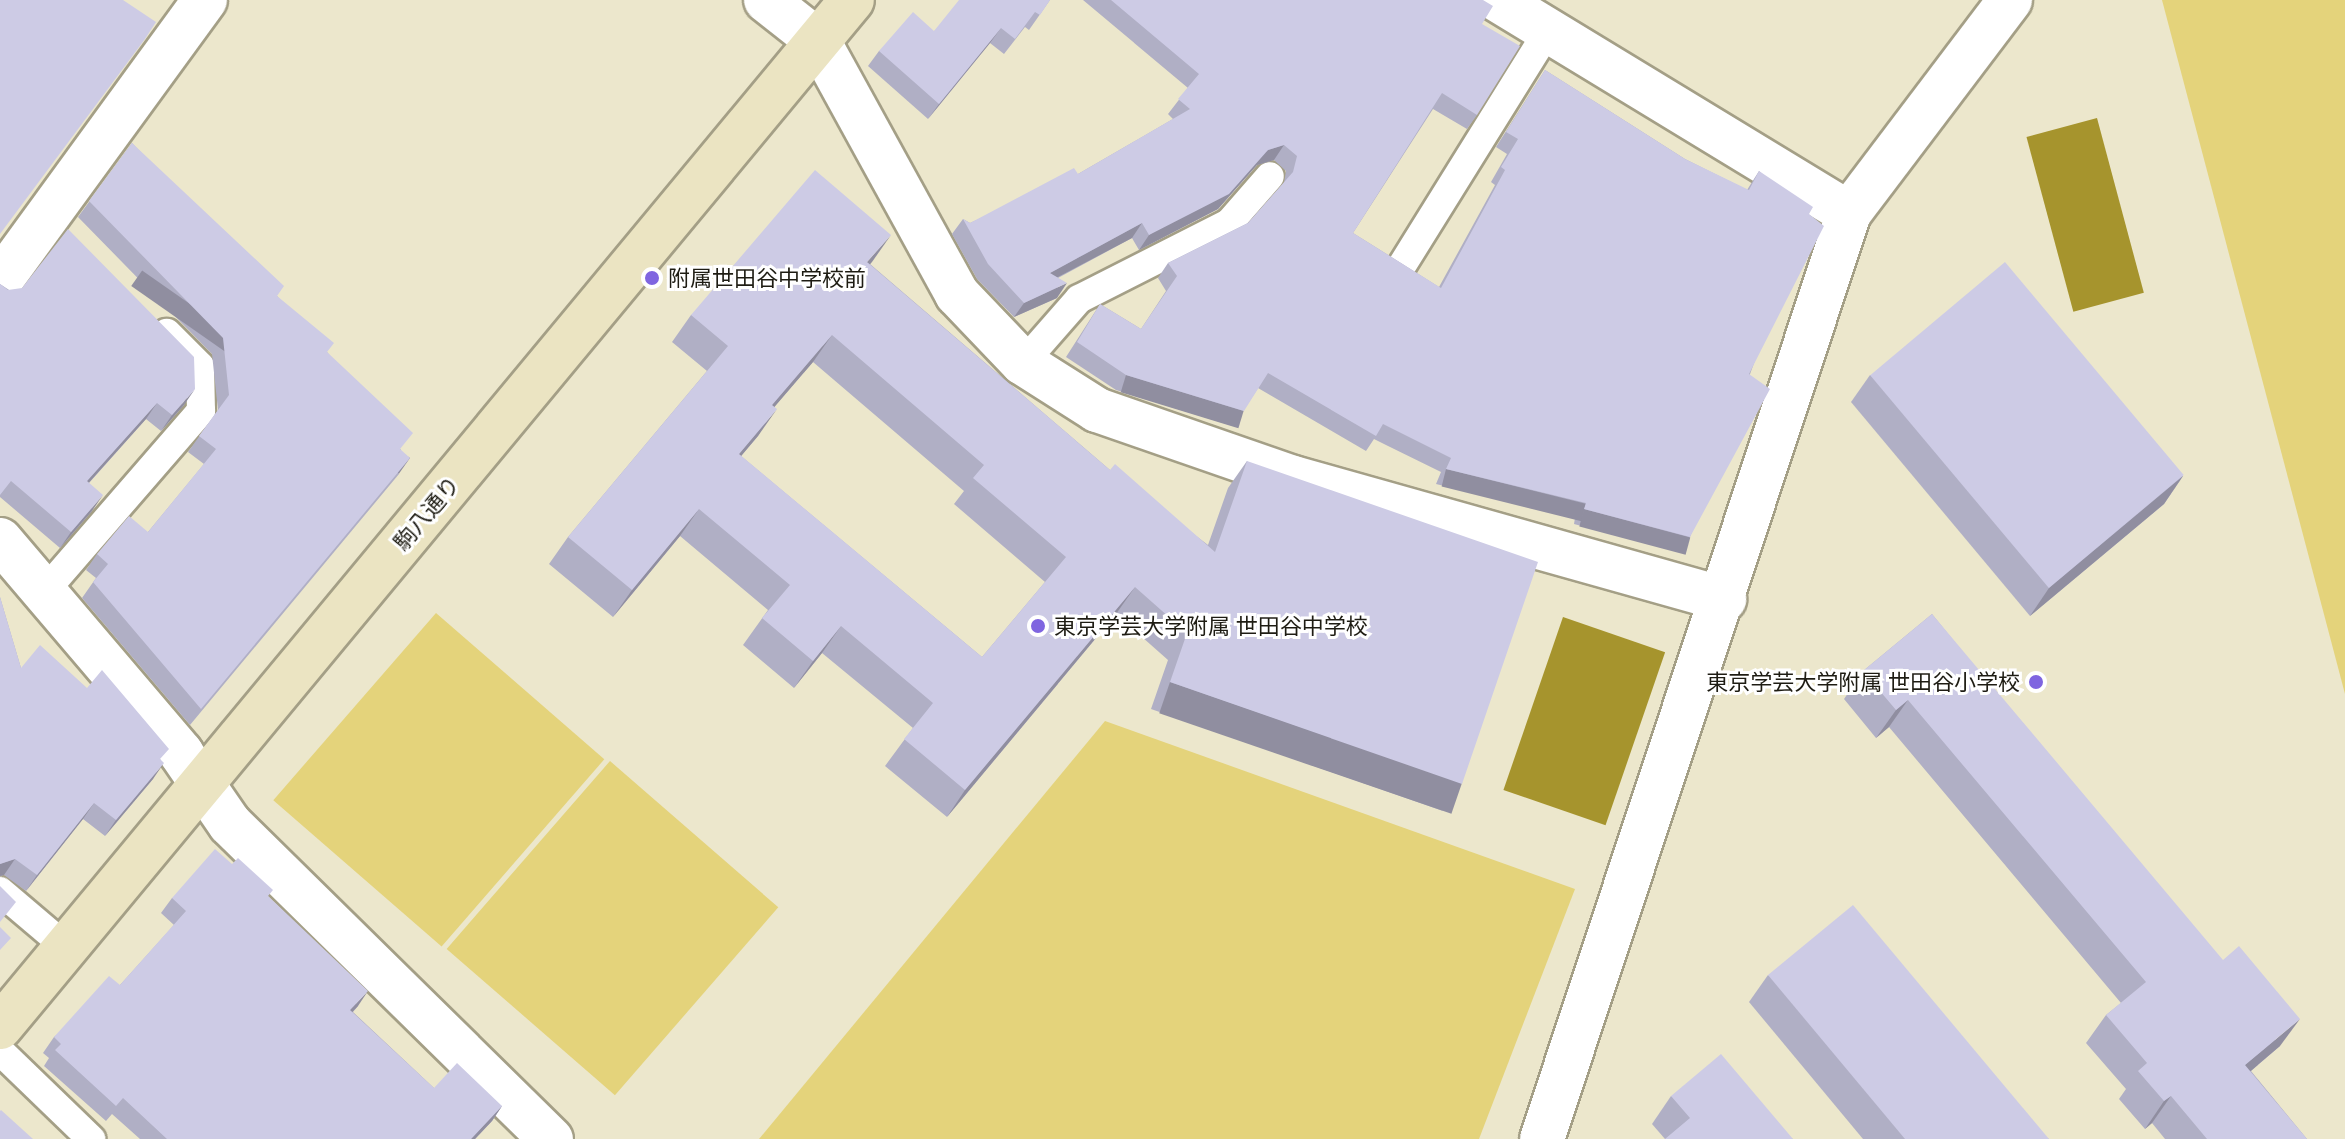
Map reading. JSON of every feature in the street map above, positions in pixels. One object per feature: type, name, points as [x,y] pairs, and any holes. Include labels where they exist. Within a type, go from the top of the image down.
[{"type":"street","points":[[0,281],[60,224],[205,0]]},
{"type":"street","points":[[766,0],[818,41],[957,294],[1023,363],[1097,410],[1293,478],[1724,599]]},
{"type":"street","name":"駒八通り","points":[[0,1027],[852,0]]},
{"type":"street","points":[[1498,0],[1849,213]]},
{"type":"street","points":[[1542,1139],[1724,599],[1849,213],[2010,0]]},
{"type":"street","points":[[0,540],[202,783],[230,824],[551,1139]]},
{"type":"lane","points":[[1401,267],[1548,31]]},
{"type":"lane","points":[[1023,363],[1079,299],[1229,223],[1270,176]]},
{"type":"lane","points":[[44,592],[201,411],[200,366],[146,312]]},
{"type":"lane","points":[[0,891],[66,947]]},
{"type":"lane","points":[[0,1051],[91,1139]]},
{"type":"shaded area","points":[[2162,0],[2345,0],[2345,694]]},
{"type":"shaded area","points":[[2097,118],[2144,293],[2073,312],[2026,137]]},
{"type":"shaded area","points":[[436,613],[604,759],[442,946],[273,800]]},
{"type":"shaded area","points":[[1563,617],[1665,652],[1606,825],[1503,790]]},
{"type":"shaded area","points":[[1105,721],[1575,889],[1479,1139],[759,1139]]},
{"type":"shaded area","points":[[610,761],[778,907],[615,1095],[447,949]]},
{"type":"building","points":[[0,0],[123,0],[156,22],[0,234]]},
{"type":"building","points":[[959,0],[1050,0],[1040,15],[1035,12],[1015,39],[1001,28],[939,104],[879,51],[913,12],[934,31]]},
{"type":"building","points":[[1111,0],[1483,0],[1493,6],[1482,24],[1520,46],[1477,115],[1442,93],[1353,233],[1441,288],[1505,170],[1501,167],[1518,139],[1506,132],[1545,70],[1685,159],[1749,190],[1759,171],[1813,207],[1809,214],[1824,226],[1749,374],[1770,389],[1690,537],[1584,509],[1586,503],[1446,469],[1451,458],[1383,424],[1376,436],[1268,373],[1244,411],[1126,375],[1077,342],[1100,304],[1141,329],[1177,276],[1168,263],[1248,223],[1293,172],[1297,156],[1284,145],[1268,150],[1229,194],[1149,235],[1142,223],[1050,273],[1067,283],[1024,303],[988,264],[963,219],[970,223],[1074,168],[1078,174],[1190,109],[1178,99],[1199,74]]},
{"type":"building","points":[[132,143],[284,286],[277,296],[334,343],[327,352],[413,433],[400,449],[410,458],[201,709],[93,582],[108,564],[97,554],[129,516],[148,532],[216,449],[199,436],[229,395],[223,338],[89,201]]},
{"type":"building","points":[[815,170],[891,235],[867,262],[1110,470],[1115,464],[1215,552],[1247,461],[1538,562],[1462,784],[1170,682],[1187,633],[1135,587],[965,790],[904,739],[933,703],[841,626],[813,661],[762,618],[790,585],[699,509],[632,590],[568,537],[728,346],[691,315]],"holes":[[[832,335],[984,465],[973,478],[1066,557],[982,657],[739,454],[777,409],[772,405]]]},
{"type":"building","points":[[68,229],[194,357],[195,389],[172,415],[157,403],[87,481],[103,495],[71,532],[11,481],[0,495],[0,284],[8,290],[22,288]]},
{"type":"building","points":[[2005,262],[2184,475],[2049,588],[1870,375]]},
{"type":"building","points":[[0,597],[21,668],[40,645],[87,688],[102,670],[169,749],[160,759],[164,763],[116,820],[94,803],[37,875],[15,859],[0,864]]},
{"type":"building","points":[[1932,614],[2223,960],[2239,946],[2300,1019],[2245,1065],[2307,1139],[2207,1139],[2171,1096],[2164,1101],[2138,1071],[2147,1063],[2106,1015],[2146,982],[1908,700],[1896,710],[1863,671]]},
{"type":"building","points":[[215,849],[232,864],[238,858],[273,890],[268,896],[368,991],[350,1010],[434,1088],[457,1063],[502,1106],[471,1139],[167,1139],[123,1098],[116,1106],[55,1050],[61,1044],[54,1037],[109,976],[120,985],[186,911],[172,898]]},
{"type":"building","points":[[0,886],[16,902],[0,922]]},
{"type":"building","points":[[1853,905],[2049,1139],[1905,1139],[1768,975]]},
{"type":"building","points":[[0,927],[11,938],[0,950]]},
{"type":"building","points":[[1721,1054],[1793,1139],[1665,1139],[1690,1118],[1671,1096]]},
{"type":"building","points":[[1,1110],[33,1139],[0,1139]]},
{"type":"place","name":"附属世田谷中学校前","points":[[652,278]]},
{"type":"place","name":"東京学芸大学附属 世田谷中学校","points":[[1038,626]]},
{"type":"place","name":"東京学芸大学附属 世田谷小学校","points":[[2036,682]]}]
